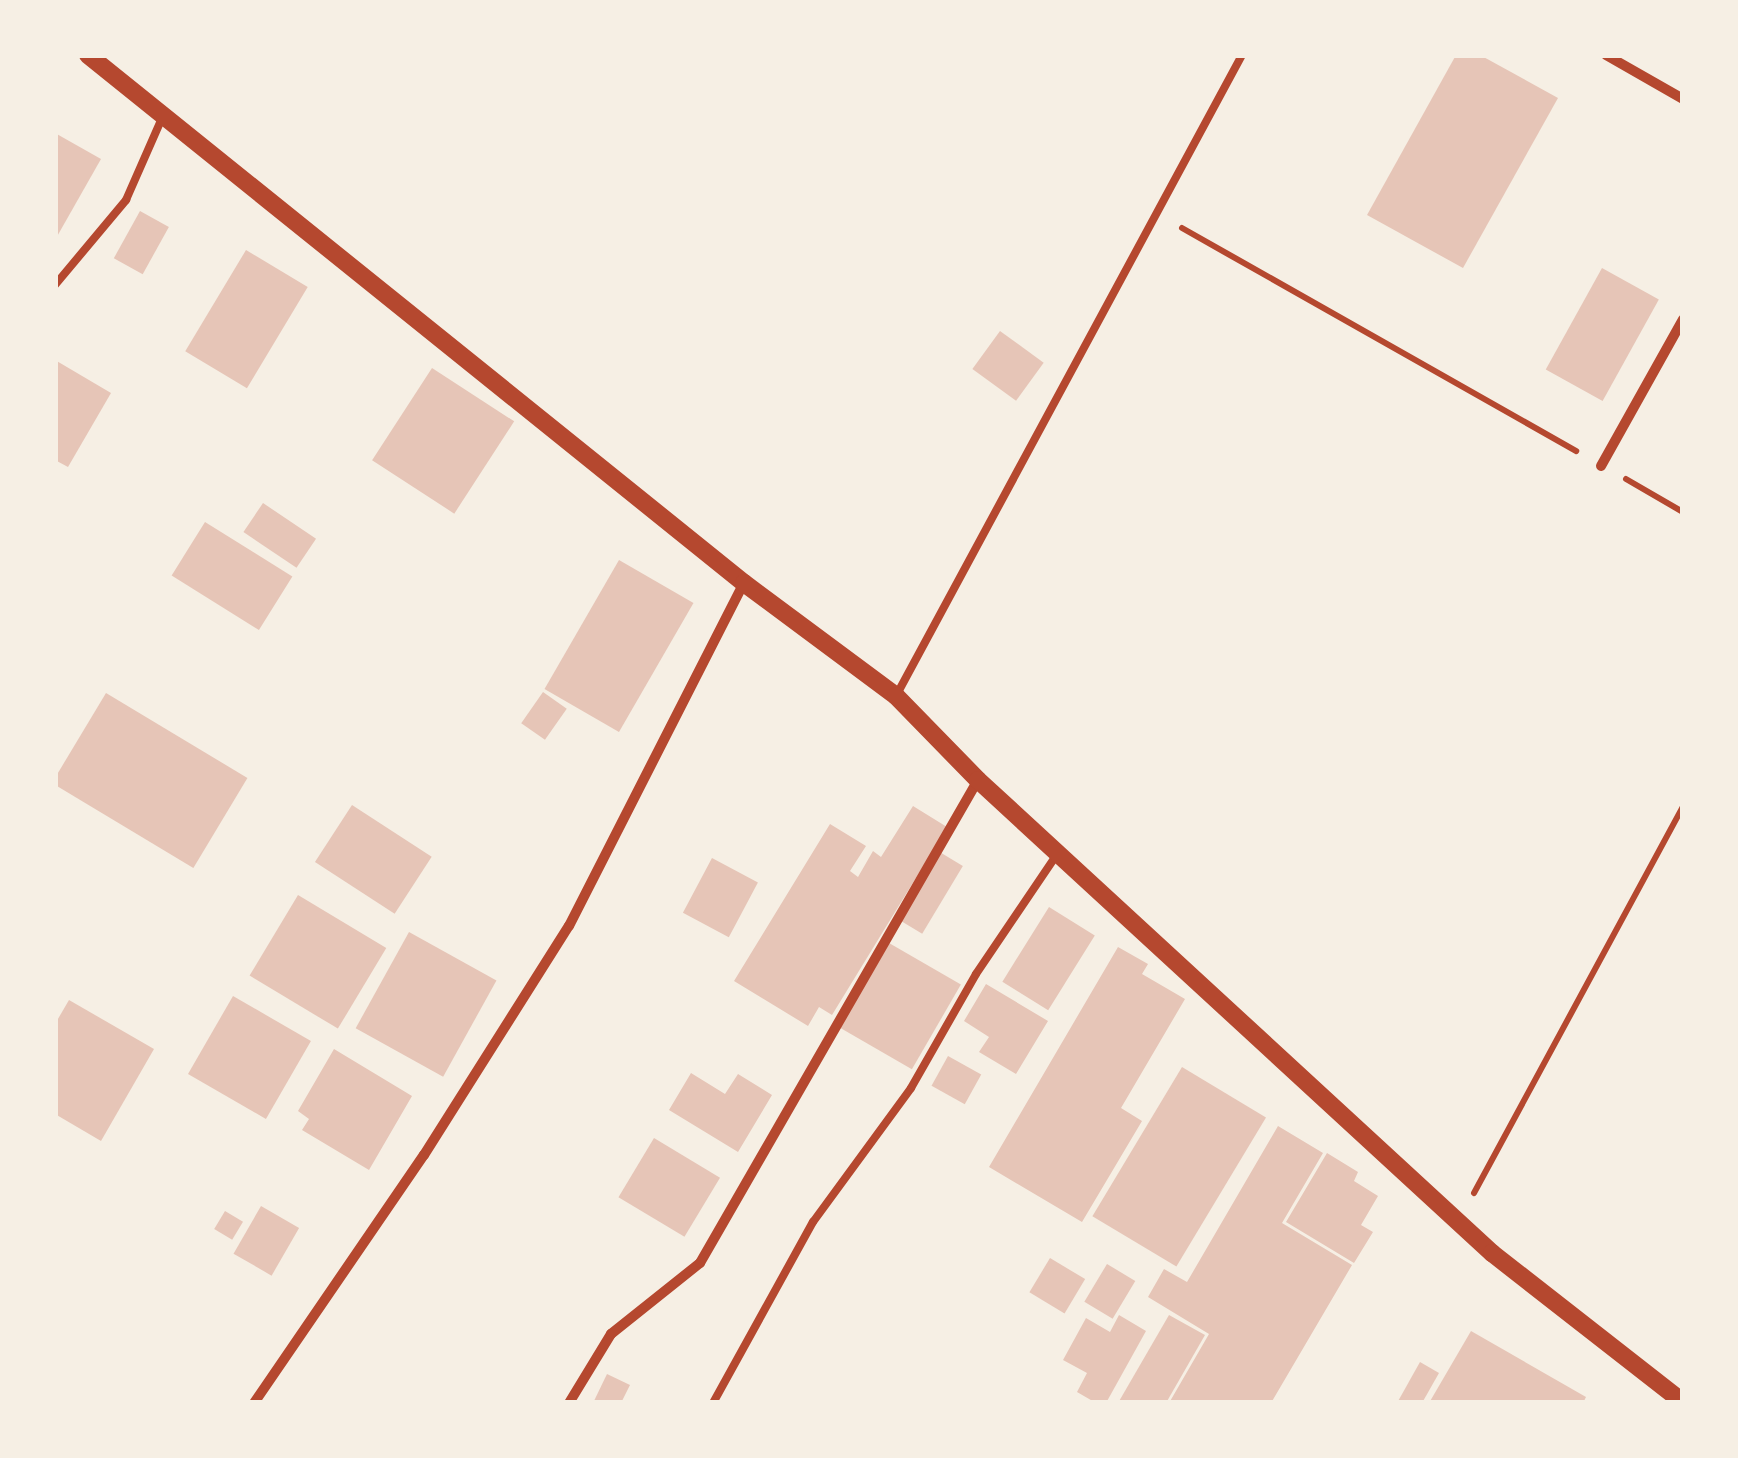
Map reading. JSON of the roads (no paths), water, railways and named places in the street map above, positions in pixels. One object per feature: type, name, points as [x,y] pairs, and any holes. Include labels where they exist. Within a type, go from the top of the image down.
[{"type":"street","points":[[88,55],[744,583],[896,696],[978,780],[1460,1220],[1492,1254],[1683,1402]]},
{"type":"street","points":[[1606,55],[1683,99]]},
{"type":"street","points":[[1601,466],[1683,320]]},
{"type":"street","points":[[254,1403],[424,1155],[569,926],[744,583]]},
{"type":"street","points":[[569,1403],[611,1334],[700,1263],[978,780]]},
{"type":"lane","points":[[896,696],[1242,55]]},
{"type":"lane","points":[[55,285],[126,200],[162,118]]},
{"type":"lane","points":[[713,1403],[814,1222],[911,1088],[976,974],[1059,852]]}]
